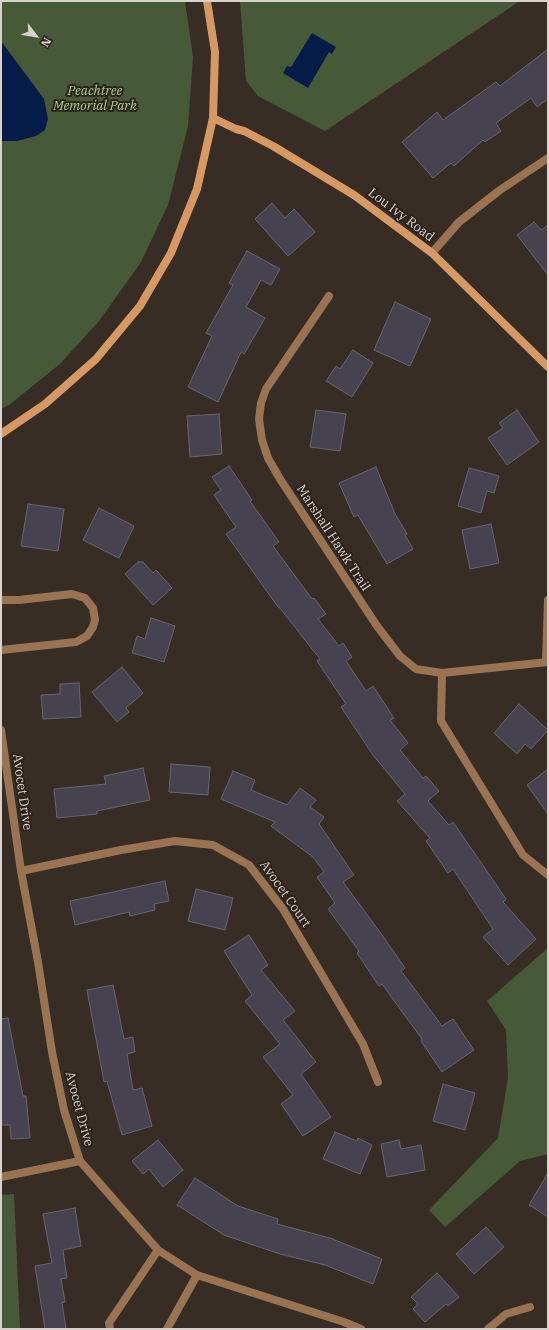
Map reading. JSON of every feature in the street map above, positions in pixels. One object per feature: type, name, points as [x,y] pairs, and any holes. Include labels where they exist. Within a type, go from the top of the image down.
[{"type":"street","points":[[1,434],[46,404],[96,359],[140,306],[171,252],[197,189],[213,118],[215,52],[207,1]]},
{"type":"street","name":"Lou Ivy Road","points":[[213,118],[236,129],[244,130],[354,195],[432,253],[548,367]]},
{"type":"street","points":[[432,253],[459,222],[500,190],[548,158]]},
{"type":"street","name":"Marshall Hawk Trail","points":[[329,296],[266,388],[261,403],[259,419],[262,440],[268,458],[280,479],[377,626],[400,656],[416,669],[442,673],[547,662]]},
{"type":"street","points":[[1,600],[18,600],[72,594],[85,598],[93,608],[94,620],[93,627],[87,636],[76,642],[1,650]]},
{"type":"street","points":[[547,662],[548,600]]},
{"type":"street","points":[[442,673],[441,721],[523,855],[548,875]]},
{"type":"street","name":"Avocet Drive","points":[[1,730],[21,871],[38,962],[52,1052],[64,1110],[80,1161],[158,1250],[197,1275],[344,1322],[361,1329]]},
{"type":"street","name":"Avocet Court","points":[[21,871],[121,850],[175,841],[213,845],[249,865],[283,909],[364,1044],[378,1082]]},
{"type":"street","points":[[1,1177],[80,1161]]},
{"type":"street","points":[[110,1329],[109,1323],[158,1250]]},
{"type":"street","points":[[167,1329],[197,1275]]},
{"type":"street","points":[[488,1329],[506,1314],[530,1307]]},
{"type":"green space","name":"Peachtree Memorial Park","points":[[1,1],[185,1],[193,57],[188,126],[168,205],[141,262],[99,321],[60,364],[9,405],[1,409]]},
{"type":"green space","points":[[240,1],[520,1],[325,131],[258,96],[246,81]]},
{"type":"green space","points":[[548,948],[548,1154],[520,1161],[445,1227],[429,1210],[498,1138],[508,1078],[506,1030],[487,1001]]},
{"type":"green space","points":[[14,1194],[20,1329],[1,1329],[1,1195]]},
{"type":"water","points":[[312,33],[336,47],[332,54],[329,52],[308,88],[283,73],[287,66],[291,67]]},
{"type":"water","points":[[1,41],[44,99],[48,119],[45,130],[36,136],[17,141],[1,141]]},
{"type":"building","points":[[548,49],[548,99],[537,107],[531,98],[496,123],[501,131],[485,142],[483,140],[454,166],[451,163],[433,178],[402,142],[437,112],[443,120],[496,82],[500,86]]},
{"type":"building","points":[[272,203],[285,218],[294,209],[315,232],[288,256],[255,219]]},
{"type":"building","points":[[534,222],[541,230],[548,225],[548,275],[517,235]]},
{"type":"building","points":[[247,251],[280,269],[271,285],[261,280],[246,307],[265,318],[244,354],[241,352],[218,402],[188,387],[212,336],[206,333],[233,285],[229,283]]},
{"type":"building","points":[[395,302],[431,319],[410,366],[374,350]]},
{"type":"building","points":[[353,350],[373,363],[352,397],[326,381],[336,366],[340,369]]},
{"type":"building","points":[[316,410],[346,414],[340,451],[310,447]]},
{"type":"building","points":[[517,410],[539,442],[507,465],[488,438],[503,428],[499,423]]},
{"type":"building","points":[[219,414],[222,454],[190,457],[187,416]]},
{"type":"building","points":[[229,466],[252,500],[250,501],[279,542],[273,546],[312,599],[314,598],[326,614],[318,619],[339,646],[343,643],[352,657],[346,661],[366,691],[373,686],[394,718],[390,720],[408,743],[400,750],[423,778],[426,776],[439,791],[428,801],[449,825],[453,822],[506,899],[503,902],[536,939],[508,965],[483,937],[493,929],[453,869],[448,873],[426,841],[430,838],[397,801],[405,794],[373,755],[341,707],[346,704],[317,661],[320,659],[278,607],[226,534],[236,527],[214,495],[221,490],[212,477]]},
{"type":"building","points":[[376,467],[395,514],[407,534],[405,535],[413,549],[387,564],[358,515],[354,517],[339,483]]},
{"type":"building","points":[[469,468],[499,476],[494,493],[487,491],[481,513],[458,506]]},
{"type":"building","points":[[28,504],[64,509],[58,551],[21,546]]},
{"type":"building","points":[[99,508],[134,526],[119,558],[83,540]]},
{"type":"building","points":[[491,524],[499,563],[470,569],[462,530]]},
{"type":"building","points":[[138,562],[143,562],[153,573],[156,570],[172,588],[153,605],[125,574]]},
{"type":"building","points":[[151,618],[175,626],[164,662],[132,653],[137,636],[145,639]]},
{"type":"building","points":[[122,667],[143,693],[126,708],[129,712],[117,722],[92,692]]},
{"type":"building","points":[[79,683],[81,717],[43,719],[41,695],[60,694],[60,684]]},
{"type":"building","points":[[519,704],[548,730],[531,749],[525,744],[517,754],[494,733]]},
{"type":"building","points":[[171,764],[210,767],[208,795],[169,792]]},
{"type":"building","points":[[143,768],[150,800],[97,811],[97,814],[57,818],[54,789],[106,784],[104,776]]},
{"type":"building","points":[[548,769],[548,814],[527,785]]},
{"type":"building","points":[[233,771],[255,780],[251,790],[287,805],[300,788],[316,800],[310,807],[324,817],[319,824],[354,875],[343,882],[405,968],[401,971],[442,1026],[453,1019],[474,1050],[442,1072],[421,1041],[422,1039],[382,984],[379,986],[357,953],[359,951],[328,909],[335,903],[317,877],[324,872],[313,857],[271,826],[275,822],[221,799]]},
{"type":"building","points":[[165,881],[169,901],[154,904],[155,910],[130,916],[129,912],[75,925],[70,901]]},
{"type":"building","points":[[196,889],[233,898],[225,930],[188,921]]},
{"type":"building","points":[[249,935],[268,965],[261,970],[295,1011],[283,1020],[316,1062],[301,1074],[331,1117],[303,1136],[281,1104],[293,1095],[263,1057],[280,1044],[245,1001],[252,995],[224,951]]},
{"type":"building","points":[[113,985],[124,1039],[133,1037],[135,1052],[127,1054],[133,1090],[142,1088],[152,1126],[122,1135],[107,1081],[104,1082],[87,990]]},
{"type":"building","points":[[8,1018],[23,1096],[26,1096],[30,1138],[11,1139],[10,1125],[1,1125],[1,1019]]},
{"type":"building","points":[[443,1084],[475,1093],[465,1130],[433,1121]]},
{"type":"building","points":[[335,1132],[357,1141],[358,1138],[372,1145],[360,1174],[323,1159]]},
{"type":"building","points":[[158,1140],[183,1170],[163,1187],[149,1169],[143,1174],[132,1161]]},
{"type":"building","points":[[399,1140],[401,1149],[421,1145],[425,1170],[387,1177],[381,1144]]},
{"type":"building","points":[[548,1173],[548,1217],[529,1205]]},
{"type":"building","points":[[195,1178],[238,1206],[278,1219],[277,1224],[330,1238],[382,1259],[373,1284],[325,1265],[280,1254],[224,1235],[177,1205]]},
{"type":"building","points":[[75,1208],[81,1246],[63,1250],[67,1278],[61,1279],[65,1302],[62,1303],[66,1329],[45,1329],[35,1266],[52,1263],[43,1214]]},
{"type":"building","points":[[486,1227],[504,1247],[474,1274],[456,1254]]},
{"type":"building","points":[[437,1273],[459,1297],[448,1306],[446,1304],[425,1322],[413,1309],[418,1304],[411,1297]]}]
